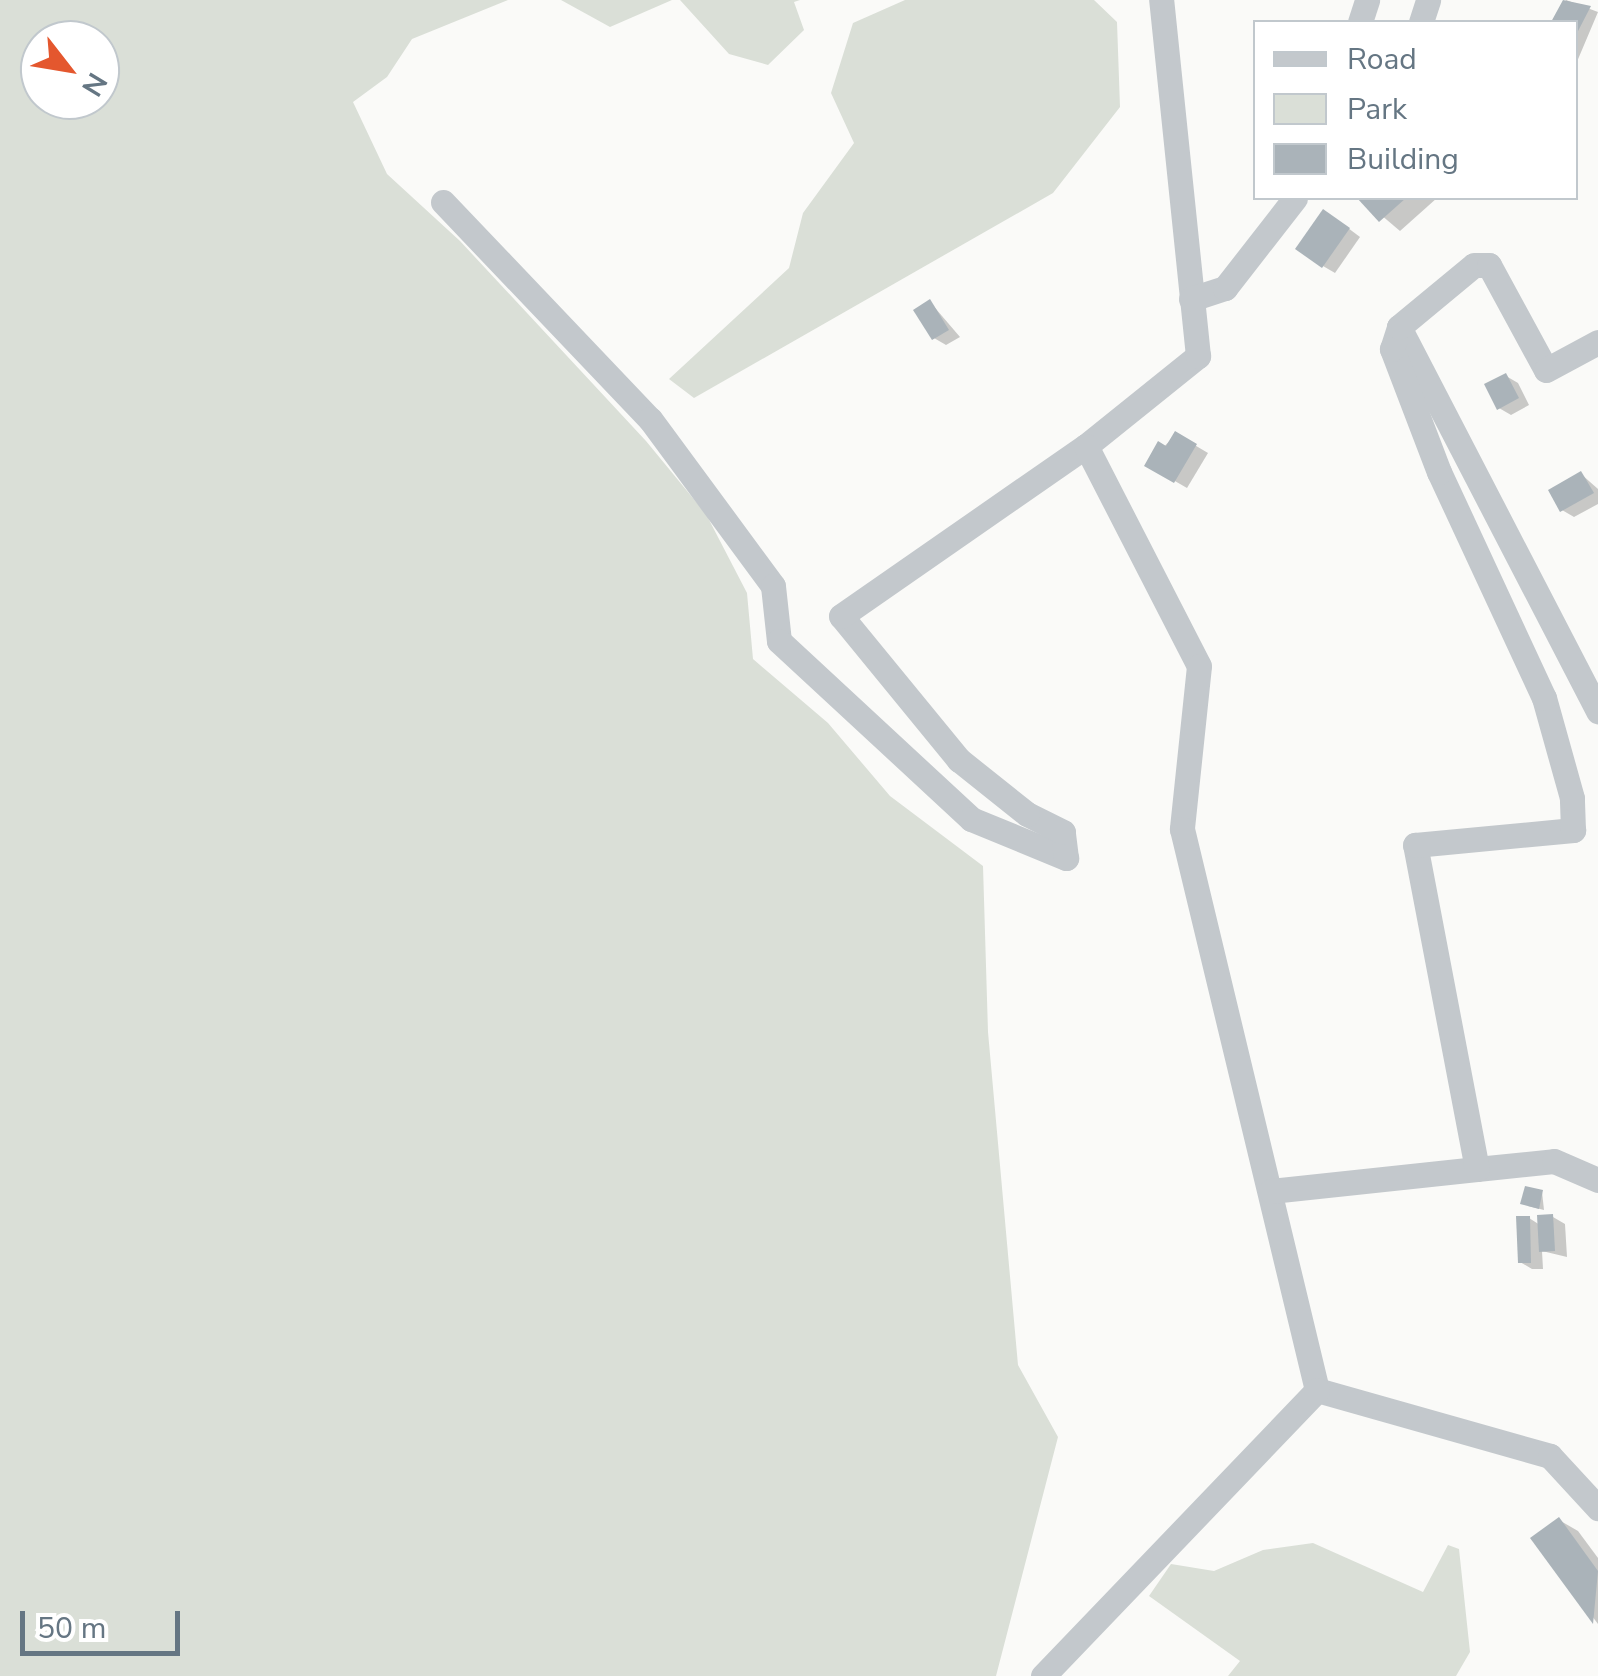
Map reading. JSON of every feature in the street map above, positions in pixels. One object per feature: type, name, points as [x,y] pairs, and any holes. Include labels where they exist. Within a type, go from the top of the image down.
[{"type":"street","points":[[443,202],[650,420],[773,586],[779,641],[971,819],[1066,858],[1063,832],[1027,814],[960,760],[841,616],[1086,446],[1198,356],[1161,0]]},
{"type":"street","points":[[1192,299],[1225,288],[1293,200]]},
{"type":"street","points":[[1477,1169],[1416,845],[1573,830],[1572,798],[1544,698],[1440,472],[1392,349],[1400,326],[1474,265],[1489,264],[1546,370],[1598,342]]},
{"type":"street","points":[[1400,326],[1598,711]]},
{"type":"street","points":[[1086,446],[1199,666],[1182,828],[1317,1390]]},
{"type":"street","points":[[1271,1191],[1554,1161],[1598,1180]]},
{"type":"street","points":[[1317,1390],[1550,1456],[1598,1508]]},
{"type":"street","points":[[1044,1676],[1317,1390]]},
{"type":"green space","points":[[0,0],[508,0],[412,39],[387,77],[353,102],[387,174],[460,241],[646,441],[706,514],[747,593],[753,659],[828,723],[890,796],[983,866],[988,1032],[1018,1365],[1058,1437],[996,1676],[0,1676]]},
{"type":"green space","points":[[561,0],[672,0],[610,27]]},
{"type":"green space","points":[[680,0],[800,0],[794,2],[804,30],[768,65],[729,54]]},
{"type":"green space","points":[[905,0],[1094,0],[1117,22],[1120,107],[1053,193],[694,398],[669,379],[789,268],[803,213],[854,143],[831,93],[853,23]]},
{"type":"green space","points":[[1313,1543],[1423,1592],[1448,1545],[1459,1549],[1470,1652],[1456,1676],[1228,1676],[1240,1661],[1149,1596],[1171,1564],[1214,1571],[1263,1550]]},
{"type":"building","points":[[1563,0],[1591,6],[1578,31],[1578,20],[1552,20]]},
{"type":"building","points":[[1359,200],[1404,200],[1379,222]]},
{"type":"building","points":[[1323,209],[1350,228],[1322,268],[1295,249]]},
{"type":"building","points":[[930,299],[949,330],[932,340],[913,310]]},
{"type":"building","points":[[1506,373],[1519,398],[1497,410],[1484,384]]},
{"type":"building","points":[[1175,431],[1197,444],[1174,483],[1144,466],[1158,441],[1166,446]]},
{"type":"building","points":[[1581,471],[1594,493],[1560,512],[1548,490]]},
{"type":"building","points":[[1525,1186],[1543,1190],[1539,1209],[1520,1204]]},
{"type":"building","points":[[1553,1214],[1555,1251],[1539,1252],[1537,1215]]},
{"type":"building","points":[[1516,1216],[1530,1216],[1531,1263],[1518,1263]]},
{"type":"building","points":[[1559,1517],[1598,1571],[1593,1624],[1530,1538]]}]
